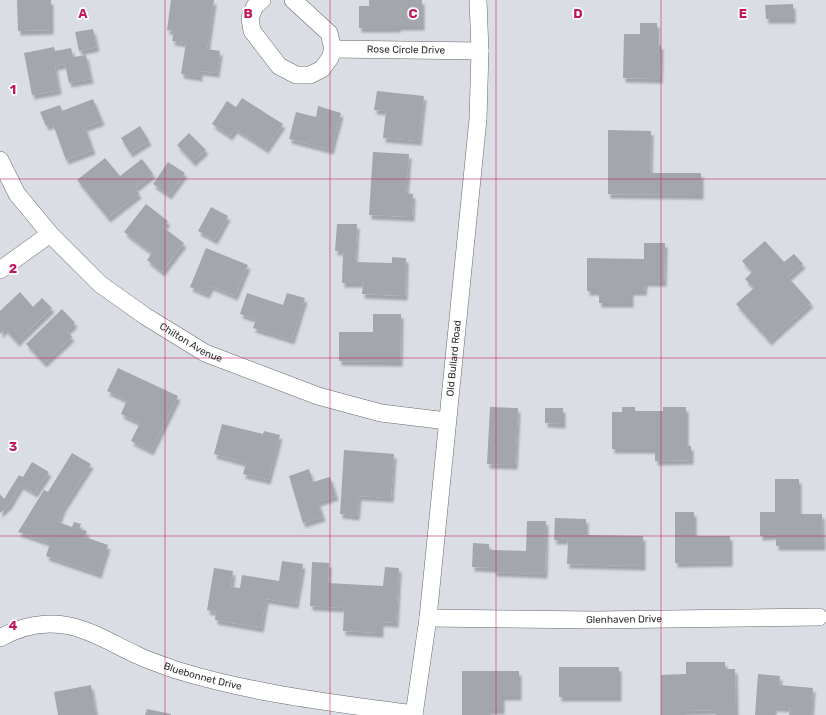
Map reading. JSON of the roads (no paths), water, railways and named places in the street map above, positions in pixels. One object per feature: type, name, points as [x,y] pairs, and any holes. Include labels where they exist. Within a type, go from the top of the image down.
[{"type":"street","points":[[262,0],[255,6],[250,18],[252,31],[279,66],[296,75],[310,75],[322,68],[330,58],[333,49],[329,33],[293,0]]},
{"type":"street","name":"Old Bullard Road","points":[[414,714],[428,618],[478,118],[480,51],[478,0]]},
{"type":"street","name":"Rose Circle Drive","points":[[333,49],[480,51]]},
{"type":"street","name":"Chilton Avenue","points":[[0,160],[17,194],[50,234],[100,284],[144,316],[205,353],[318,396],[381,413],[447,421]]},
{"type":"street","points":[[0,270],[50,234]]},
{"type":"street","name":"Glenhaven Drive","points":[[428,618],[594,620],[819,617]]},
{"type":"street","name":"Bluebonnet Drive","points":[[0,638],[16,630],[30,626],[43,624],[69,626],[95,635],[154,662],[200,677],[273,694],[414,714]]}]
